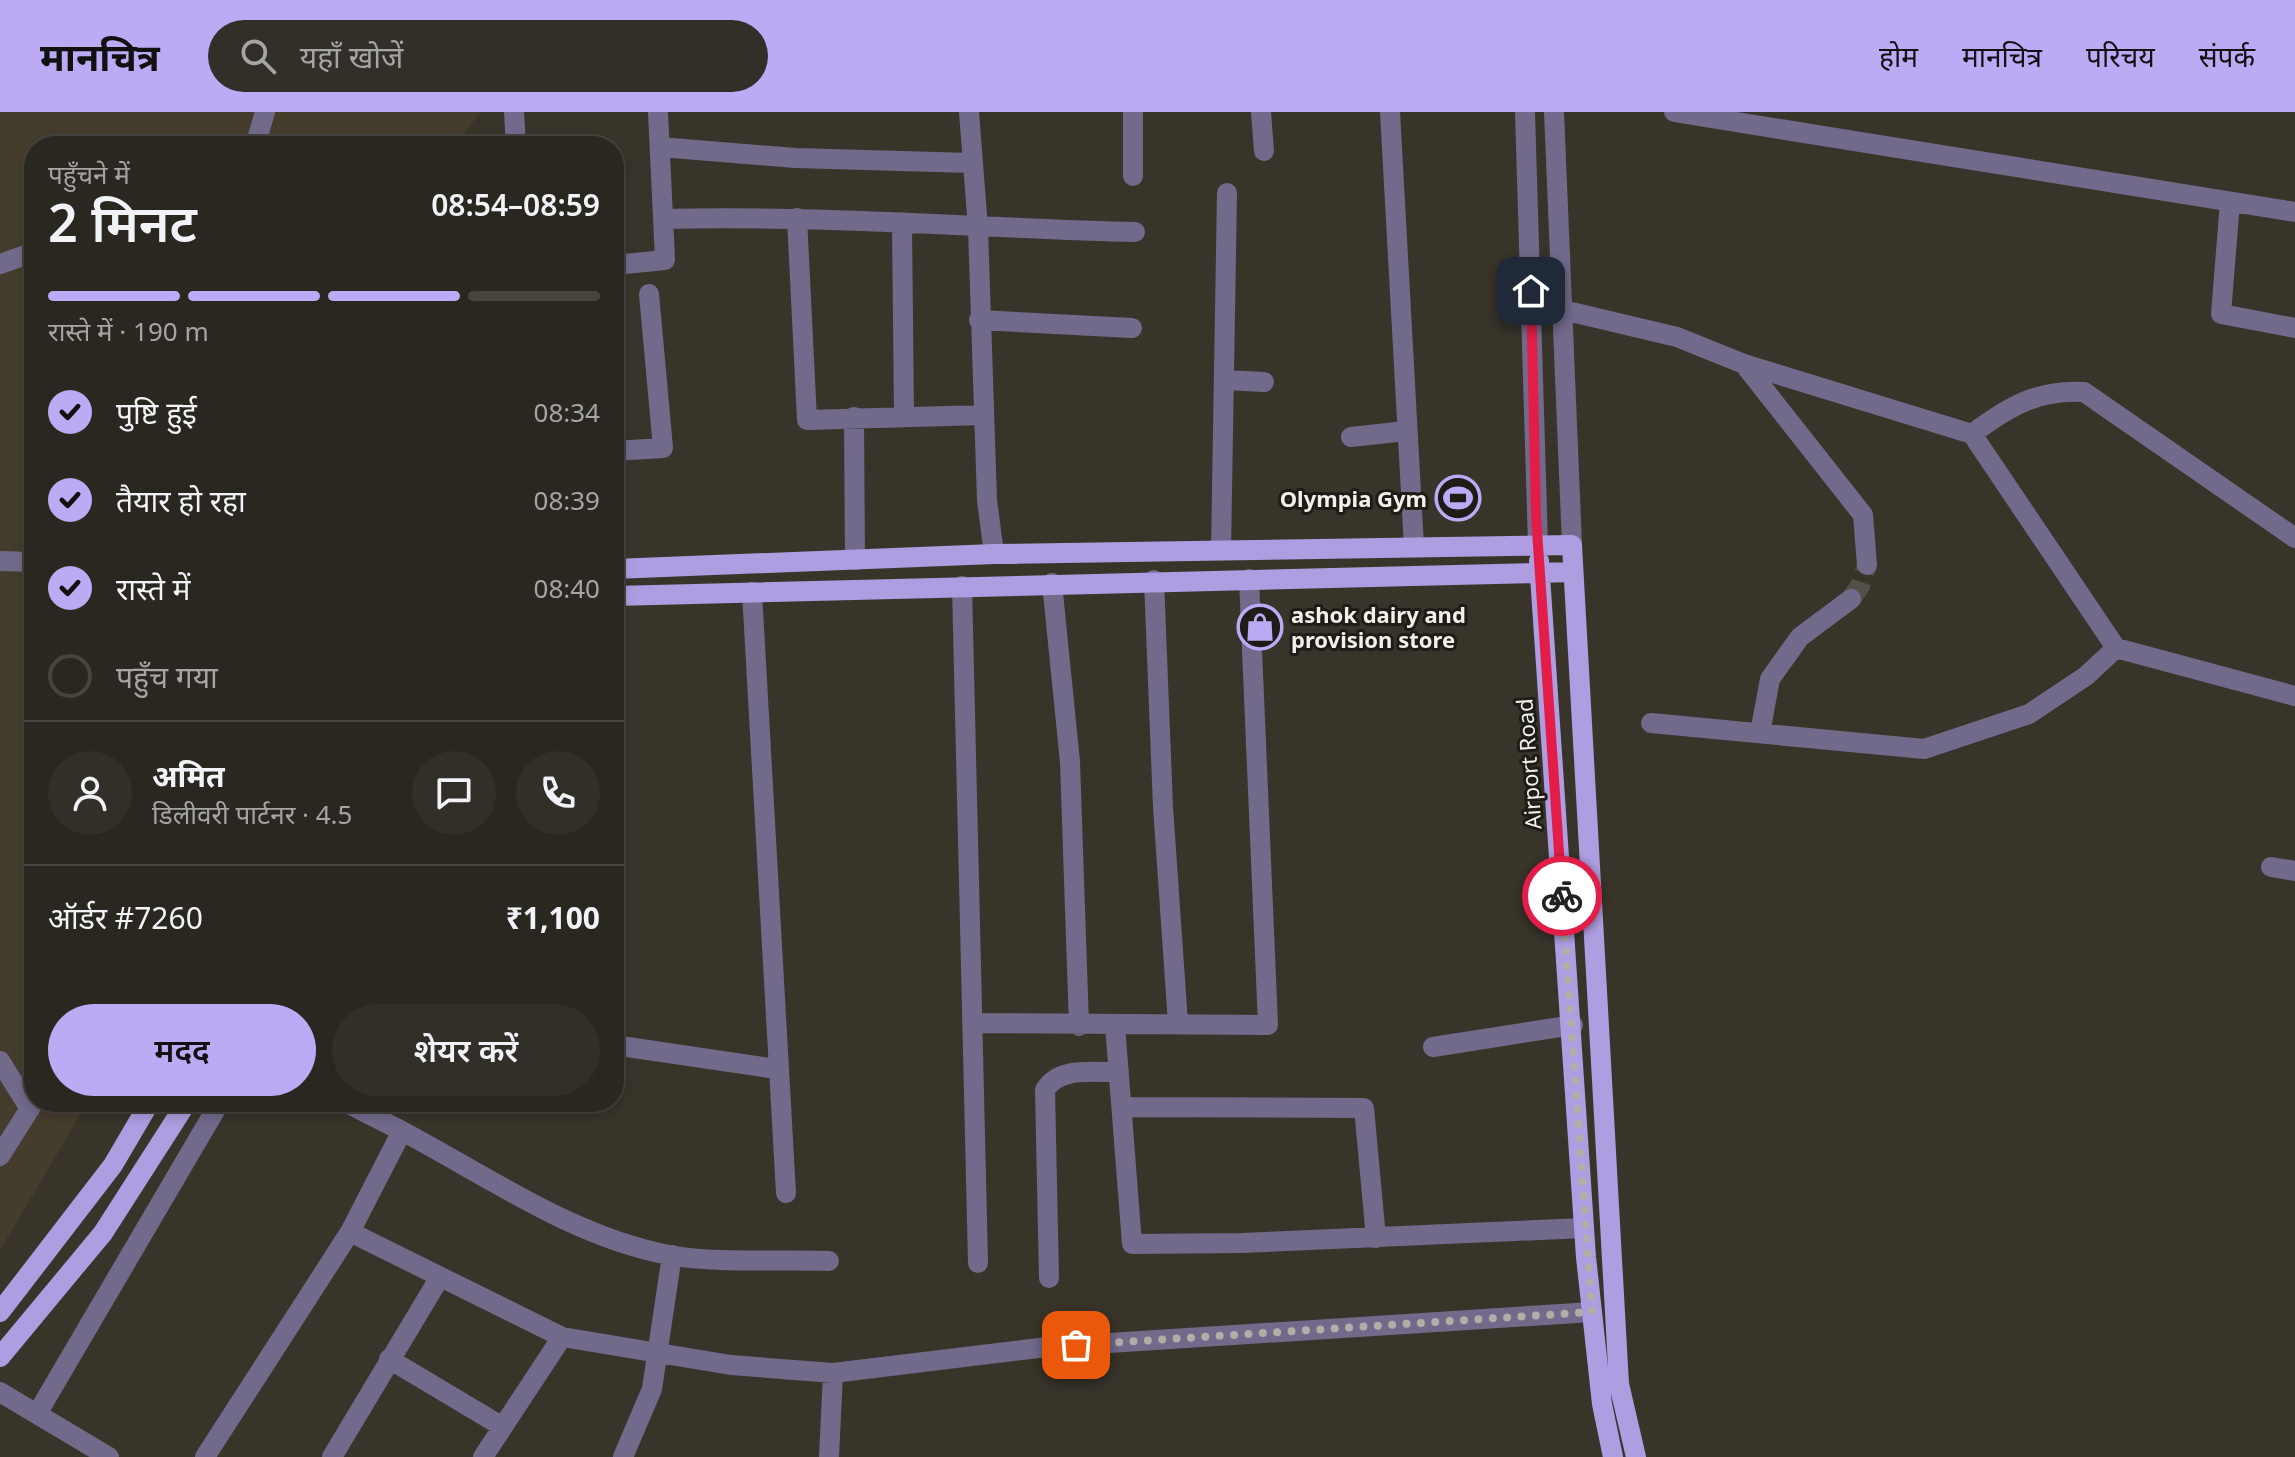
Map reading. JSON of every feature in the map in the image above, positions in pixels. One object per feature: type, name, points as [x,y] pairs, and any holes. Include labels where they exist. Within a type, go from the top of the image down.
[{"type":"main road","name":"Airport Road","points":[[1538,545],[1573,1025],[1584,1228],[1592,1312],[1613,1457]]},
{"type":"main road","points":[[624,569],[994,554],[1572,545],[1619,1384],[1636,1457]]},
{"type":"main road","points":[[624,596],[1154,580],[1573,572]]},
{"type":"main road","points":[[0,1312],[113,1165],[144,1112]]},
{"type":"main road","points":[[0,1357],[103,1233],[181,1112]]},
{"type":"street","points":[[258,136],[265,112]]},
{"type":"street","points":[[514,112],[515,136]]},
{"type":"street","points":[[624,264],[665,260],[658,112]]},
{"type":"street","points":[[969,112],[978,228],[987,500],[994,554]]},
{"type":"street","points":[[1133,112],[1133,176]]},
{"type":"street","points":[[1261,112],[1264,151]]},
{"type":"street","points":[[1390,112],[1414,547]]},
{"type":"street","name":"Airport Road","points":[[1525,112],[1538,545]]},
{"type":"street","points":[[1554,112],[1572,545]]},
{"type":"street","points":[[1674,112],[2295,212]]},
{"type":"street","points":[[660,147],[795,158],[972,163]]},
{"type":"street","points":[[1221,550],[1227,193]]},
{"type":"street","points":[[2230,202],[2221,314],[2295,328]]},
{"type":"street","points":[[663,219],[797,218],[978,228],[1135,232]]},
{"type":"street","points":[[797,218],[807,420],[983,415]]},
{"type":"street","points":[[902,224],[904,415]]},
{"type":"street","points":[[0,264],[24,256]]},
{"type":"street","points":[[624,450],[663,448],[649,294]]},
{"type":"street","points":[[1563,310],[1677,337],[1744,364],[1801,378],[1972,434],[2116,648],[2295,696]]},
{"type":"street","points":[[979,320],[1132,328]]},
{"type":"street","points":[[1744,364],[1863,515],[1867,565]]},
{"type":"street","points":[[1226,380],[1264,382]]},
{"type":"street","points":[[1972,434],[2012,404],[2056,390],[2084,392],[2295,538]]},
{"type":"street","points":[[854,417],[855,560]]},
{"type":"street","points":[[1351,437],[1406,431]]},
{"type":"street","points":[[0,561],[24,562]]},
{"type":"street","points":[[972,1023],[1268,1025],[1249,579]]},
{"type":"street","points":[[1154,580],[1163,807],[1178,1023]]},
{"type":"street","points":[[1052,583],[1070,762],[1079,1026]]},
{"type":"street","points":[[962,586],[978,1263]]},
{"type":"street","points":[[752,592],[786,1193]]},
{"type":"street","points":[[1760,733],[1770,679],[1800,637],[1851,599]]},
{"type":"street","points":[[1651,723],[1924,749],[2029,714],[2086,676],[2116,648]]},
{"type":"street","points":[[2271,867],[2295,871]]},
{"type":"street","points":[[1115,1025],[1132,1244],[1376,1238],[1584,1228]]},
{"type":"street","points":[[1433,1047],[1573,1025]]},
{"type":"street","points":[[624,1046],[777,1069]]},
{"type":"street","points":[[0,1061],[24,1095]]},
{"type":"street","points":[[1049,1278],[1045,1090],[1052,1079],[1062,1074],[1119,1072]]},
{"type":"street","points":[[1122,1107],[1364,1108],[1376,1238]]},
{"type":"street","points":[[0,1156],[28,1112]]},
{"type":"street","points":[[37,1414],[214,1112]]},
{"type":"street","points":[[365,1112],[585,1230],[624,1244],[672,1255],[829,1261]]},
{"type":"street","points":[[205,1457],[350,1232],[402,1131]]},
{"type":"street","points":[[350,1232],[562,1337],[731,1365],[833,1373],[1047,1347],[1592,1312]]},
{"type":"street","points":[[623,1457],[652,1389],[672,1255]]},
{"type":"street","points":[[332,1457],[440,1277]]},
{"type":"street","points":[[483,1457],[562,1337]]},
{"type":"street","points":[[389,1359],[503,1427]]},
{"type":"street","points":[[829,1457],[833,1373]]},
{"type":"street","points":[[0,1392],[109,1457]]},
{"type":"shaded area","points":[[0,112],[481,112],[462,136],[24,136],[24,1112],[82,1112],[0,1250]]},
{"type":"tunnel","points":[[1851,599],[1860,586],[1867,565]]},
{"type":"way so far","points":[[1076,1345],[1592,1312],[1562,896]]},
{"type":"place","name":"Olympia Gym","points":[[1458,498]]},
{"type":"place","name":"ashok dairy and provision store","points":[[1260,627]]},
{"type":"route","points":[[1531,291],[1536,516],[1562,896]]}]
